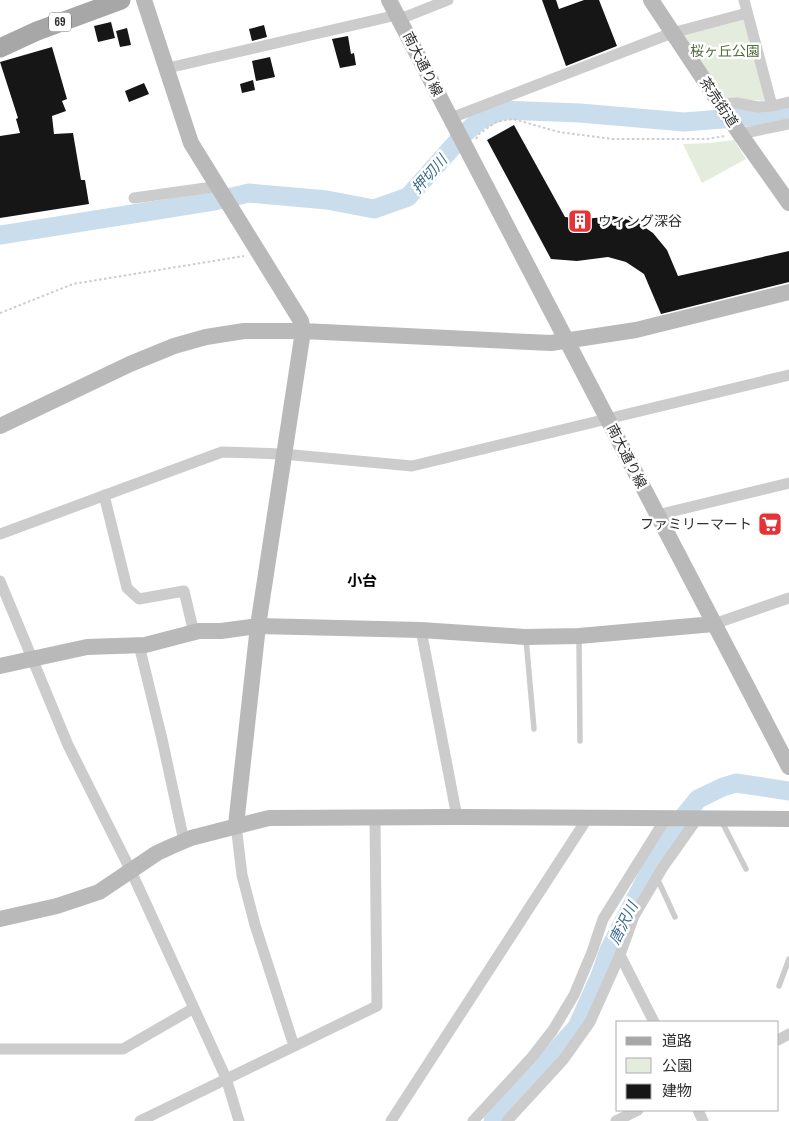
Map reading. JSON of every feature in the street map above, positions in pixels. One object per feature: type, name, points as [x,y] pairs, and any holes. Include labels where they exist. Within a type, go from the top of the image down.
[{"type":"main road","name":"69","points":[[0,48],[36,31],[121,0]]},
{"type":"street","points":[[144,0],[168,68],[191,143],[301,321],[303,331],[258,626],[236,825],[242,875],[253,917],[294,1046]]},
{"type":"street","name":"南大通り線","points":[[389,0],[789,767]]},
{"type":"street","points":[[168,68],[398,17],[448,0]]},
{"type":"street","name":"茶売街道","points":[[651,0],[721,107],[789,203]]},
{"type":"street","points":[[744,0],[772,106]]},
{"type":"street","points":[[454,123],[672,33],[747,13]]},
{"type":"street","points":[[721,107],[737,103],[772,106],[789,102]]},
{"type":"street","points":[[738,131],[789,124]]},
{"type":"street","points":[[134,198],[224,194]]},
{"type":"street","points":[[0,426],[130,364],[174,346],[206,337],[244,331],[303,331],[551,343],[636,330],[789,292]]},
{"type":"street","points":[[0,534],[222,452],[283,454],[412,466],[789,376]]},
{"type":"street","points":[[657,516],[789,483]]},
{"type":"street","points":[[104,495],[128,588],[138,599],[184,591],[194,633]]},
{"type":"street","points":[[0,581],[68,745],[130,871],[226,1078],[239,1121]]},
{"type":"street","points":[[0,666],[87,647],[139,645],[194,633],[258,626],[421,630],[525,637],[579,636],[714,624],[789,598]]},
{"type":"street","points":[[421,630],[456,817]]},
{"type":"street","points":[[139,645],[184,841]]},
{"type":"street","points":[[0,919],[58,906],[99,892],[157,853],[184,841],[236,825],[269,818],[789,819]]},
{"type":"street","points":[[140,1121],[377,1006],[375,818]]},
{"type":"street","points":[[473,1121],[532,1057],[553,1030],[574,995],[603,920],[669,818]]},
{"type":"street","points":[[391,1121],[587,819]]},
{"type":"street","points":[[507,1121],[563,1060],[590,1022],[620,955],[634,916],[695,819]]},
{"type":"street","points":[[620,955],[653,1021]]},
{"type":"street","points":[[0,1049],[123,1049],[194,1008]]},
{"type":"street","points":[[616,1121],[636,1111]]},
{"type":"lane","points":[[579,636],[580,741]]},
{"type":"lane","points":[[525,637],[534,729]]},
{"type":"lane","points":[[720,819],[746,869]]},
{"type":"lane","points":[[657,878],[675,917]]},
{"type":"lane","points":[[779,986],[789,959]]},
{"type":"path","points":[[467,148],[480,134],[496,122],[513,119],[559,132],[612,139],[707,139],[738,131]]},
{"type":"path","points":[[0,312],[73,284],[259,254]]},
{"type":"green space","name":"桜ヶ丘公園","points":[[744,17],[767,101],[725,99],[681,33]]},
{"type":"green space","points":[[734,140],[746,159],[702,183],[683,144]]},
{"type":"building","points":[[542,0],[556,0],[559,9],[584,0],[599,0],[617,46],[566,66]]},
{"type":"building","points":[[111,22],[115,38],[98,42],[94,26]]},
{"type":"building","points":[[264,25],[267,37],[252,41],[249,29]]},
{"type":"building","points":[[127,28],[131,45],[120,47],[116,31]]},
{"type":"building","points":[[348,36],[351,54],[354,53],[356,65],[340,68],[332,39]]},
{"type":"building","points":[[52,47],[67,99],[62,101],[66,111],[52,116],[54,134],[73,133],[81,180],[85,180],[89,204],[0,218],[0,136],[20,133],[16,119],[18,118],[0,62]]},
{"type":"building","points":[[270,57],[275,77],[256,81],[252,61]]},
{"type":"building","points":[[253,80],[255,90],[242,93],[240,84]]},
{"type":"building","points":[[144,83],[149,94],[129,102],[125,91]]},
{"type":"building","name":"ウィング深谷","points":[[514,125],[565,217],[585,219],[613,216],[637,222],[653,233],[667,250],[678,276],[789,251],[789,282],[661,314],[644,274],[626,262],[608,257],[577,261],[551,259],[487,140]]},
{"type":"waterway","name":"押切川","points":[[0,235],[214,201],[249,193],[327,200],[374,209],[408,197],[465,133],[480,120],[503,110],[580,113],[684,122],[789,112]]},
{"type":"waterway","name":"唐沢川","points":[[493,1121],[577,1027],[600,976],[609,950],[654,863],[672,831],[698,799],[736,783],[789,791]]},
{"type":"place","name":"ウィング深谷","points":[[580,221]]},
{"type":"place","name":"ファミリーマート","points":[[770,524]]},
{"type":"district","name":"小台","points":[[362,580]]}]
